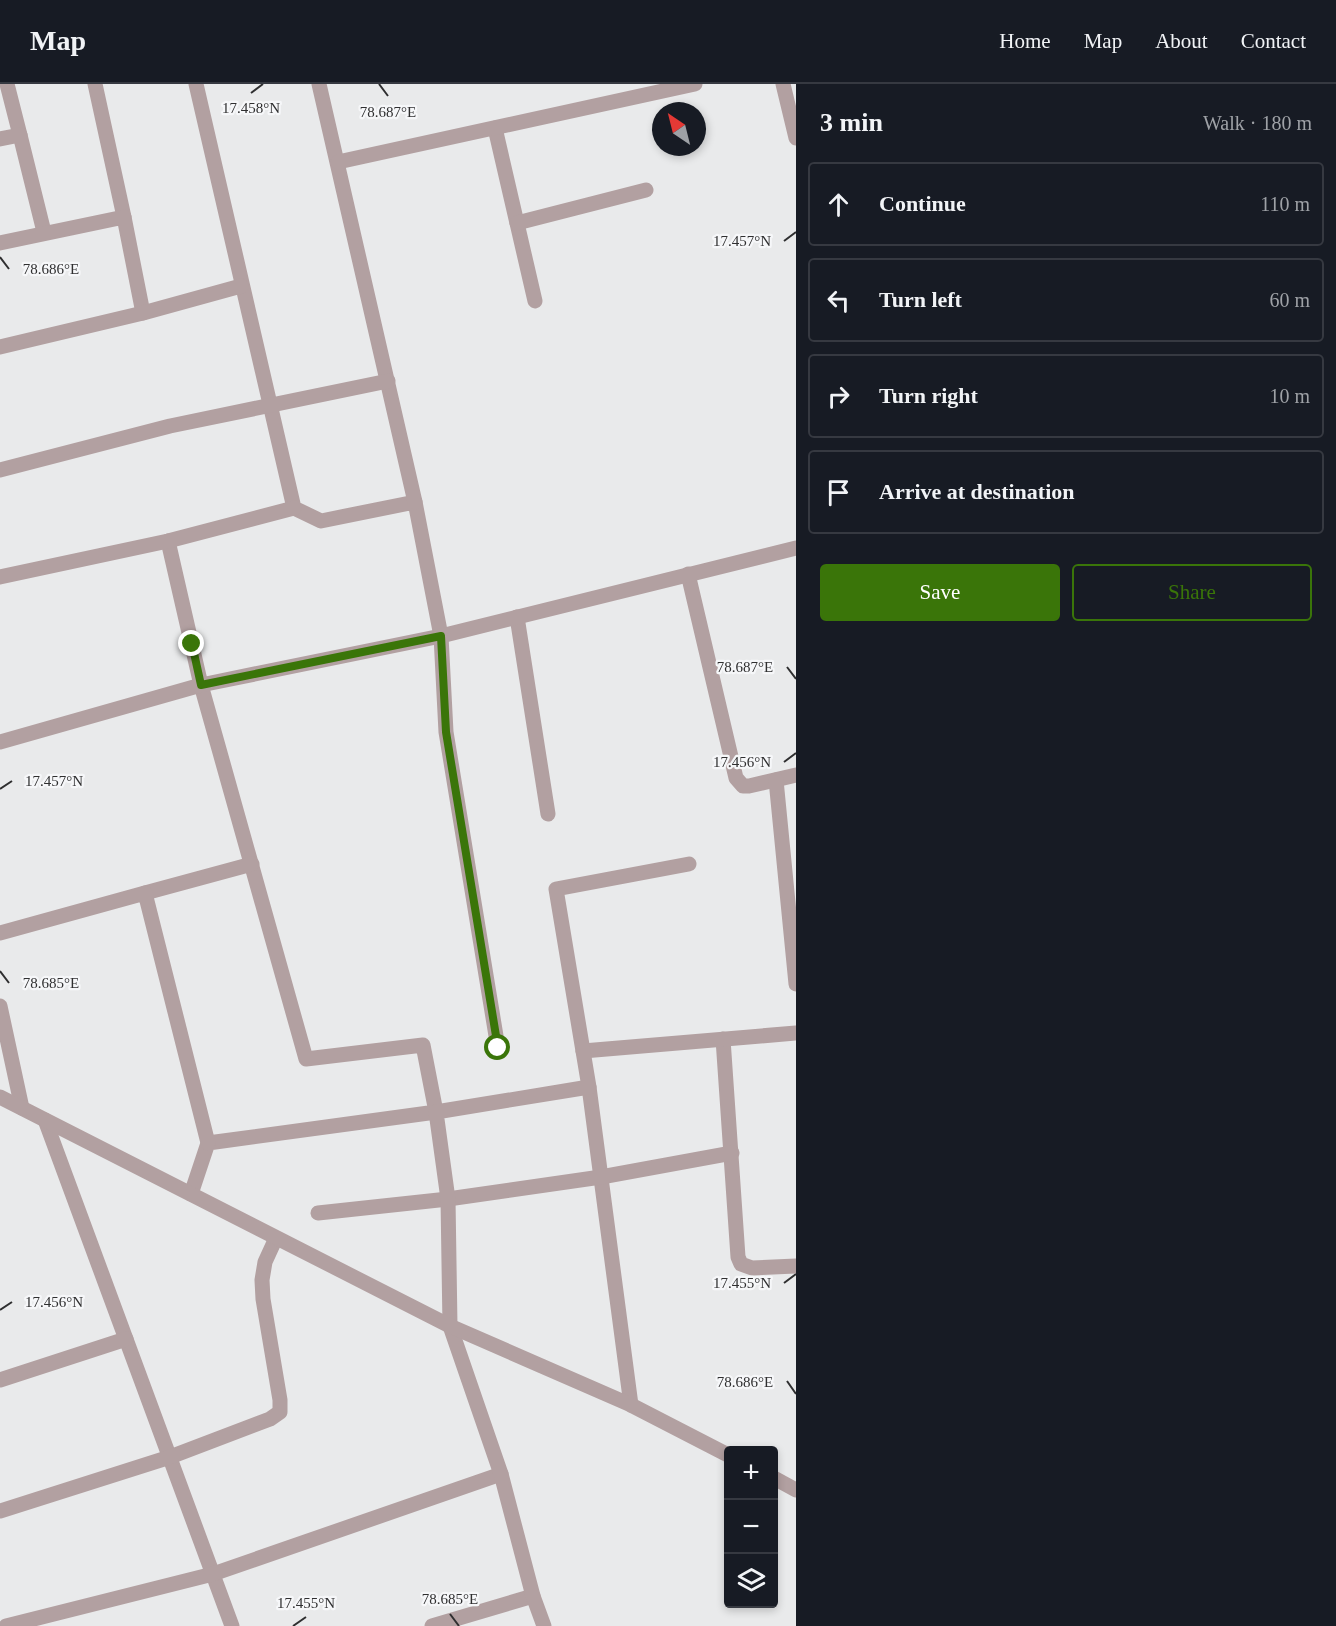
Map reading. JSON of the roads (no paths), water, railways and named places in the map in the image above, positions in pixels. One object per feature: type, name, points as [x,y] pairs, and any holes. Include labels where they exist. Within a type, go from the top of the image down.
[{"type":"street","points":[[7,84],[44,232]]},
{"type":"street","points":[[95,84],[143,313]]},
{"type":"street","points":[[196,84],[294,508]]},
{"type":"street","points":[[319,84],[415,502],[441,636],[446,732],[498,1048]]},
{"type":"street","points":[[338,162],[695,84]]},
{"type":"street","points":[[783,84],[796,138]]},
{"type":"street","points":[[495,128],[535,301]]},
{"type":"street","points":[[0,139],[20,135]]},
{"type":"street","points":[[517,223],[646,190]]},
{"type":"street","points":[[0,243],[124,217]]},
{"type":"street","points":[[0,347],[143,313],[241,286]]},
{"type":"street","points":[[0,470],[170,426],[388,381]]},
{"type":"street","points":[[0,577],[168,541],[294,508],[321,521],[415,502]]},
{"type":"street","points":[[168,541],[201,685],[306,1059],[423,1045],[436,1112],[448,1199],[450,1326],[501,1474],[533,1596],[544,1626]]},
{"type":"street","points":[[0,742],[201,685],[441,636],[796,548]]},
{"type":"street","points":[[688,574],[736,778],[743,786],[796,775]]},
{"type":"street","points":[[517,617],[548,814]]},
{"type":"street","points":[[776,780],[796,984]]},
{"type":"street","points":[[0,933],[252,864]]},
{"type":"street","points":[[630,1405],[589,1088],[556,889],[689,864]]},
{"type":"street","points":[[145,893],[208,1143],[191,1194]]},
{"type":"street","points":[[0,1006],[22,1108]]},
{"type":"street","points":[[583,1051],[796,1033]]},
{"type":"street","points":[[723,1039],[738,1257],[741,1264],[752,1269],[796,1266]]},
{"type":"street","points":[[208,1143],[436,1112],[589,1088]]},
{"type":"street","points":[[0,1097],[450,1326],[630,1405],[724,1452]]},
{"type":"street","points":[[45,1120],[231,1626]]},
{"type":"street","points":[[318,1213],[448,1199],[601,1178],[732,1153]]},
{"type":"street","points":[[0,1511],[170,1457],[270,1419],[280,1412],[262,1280],[265,1262],[276,1238]]},
{"type":"street","points":[[0,1380],[126,1339]]},
{"type":"street","points":[[6,1626],[213,1574],[501,1474]]},
{"type":"street","points":[[778,1480],[796,1490]]},
{"type":"street","points":[[432,1626],[533,1596]]}]
